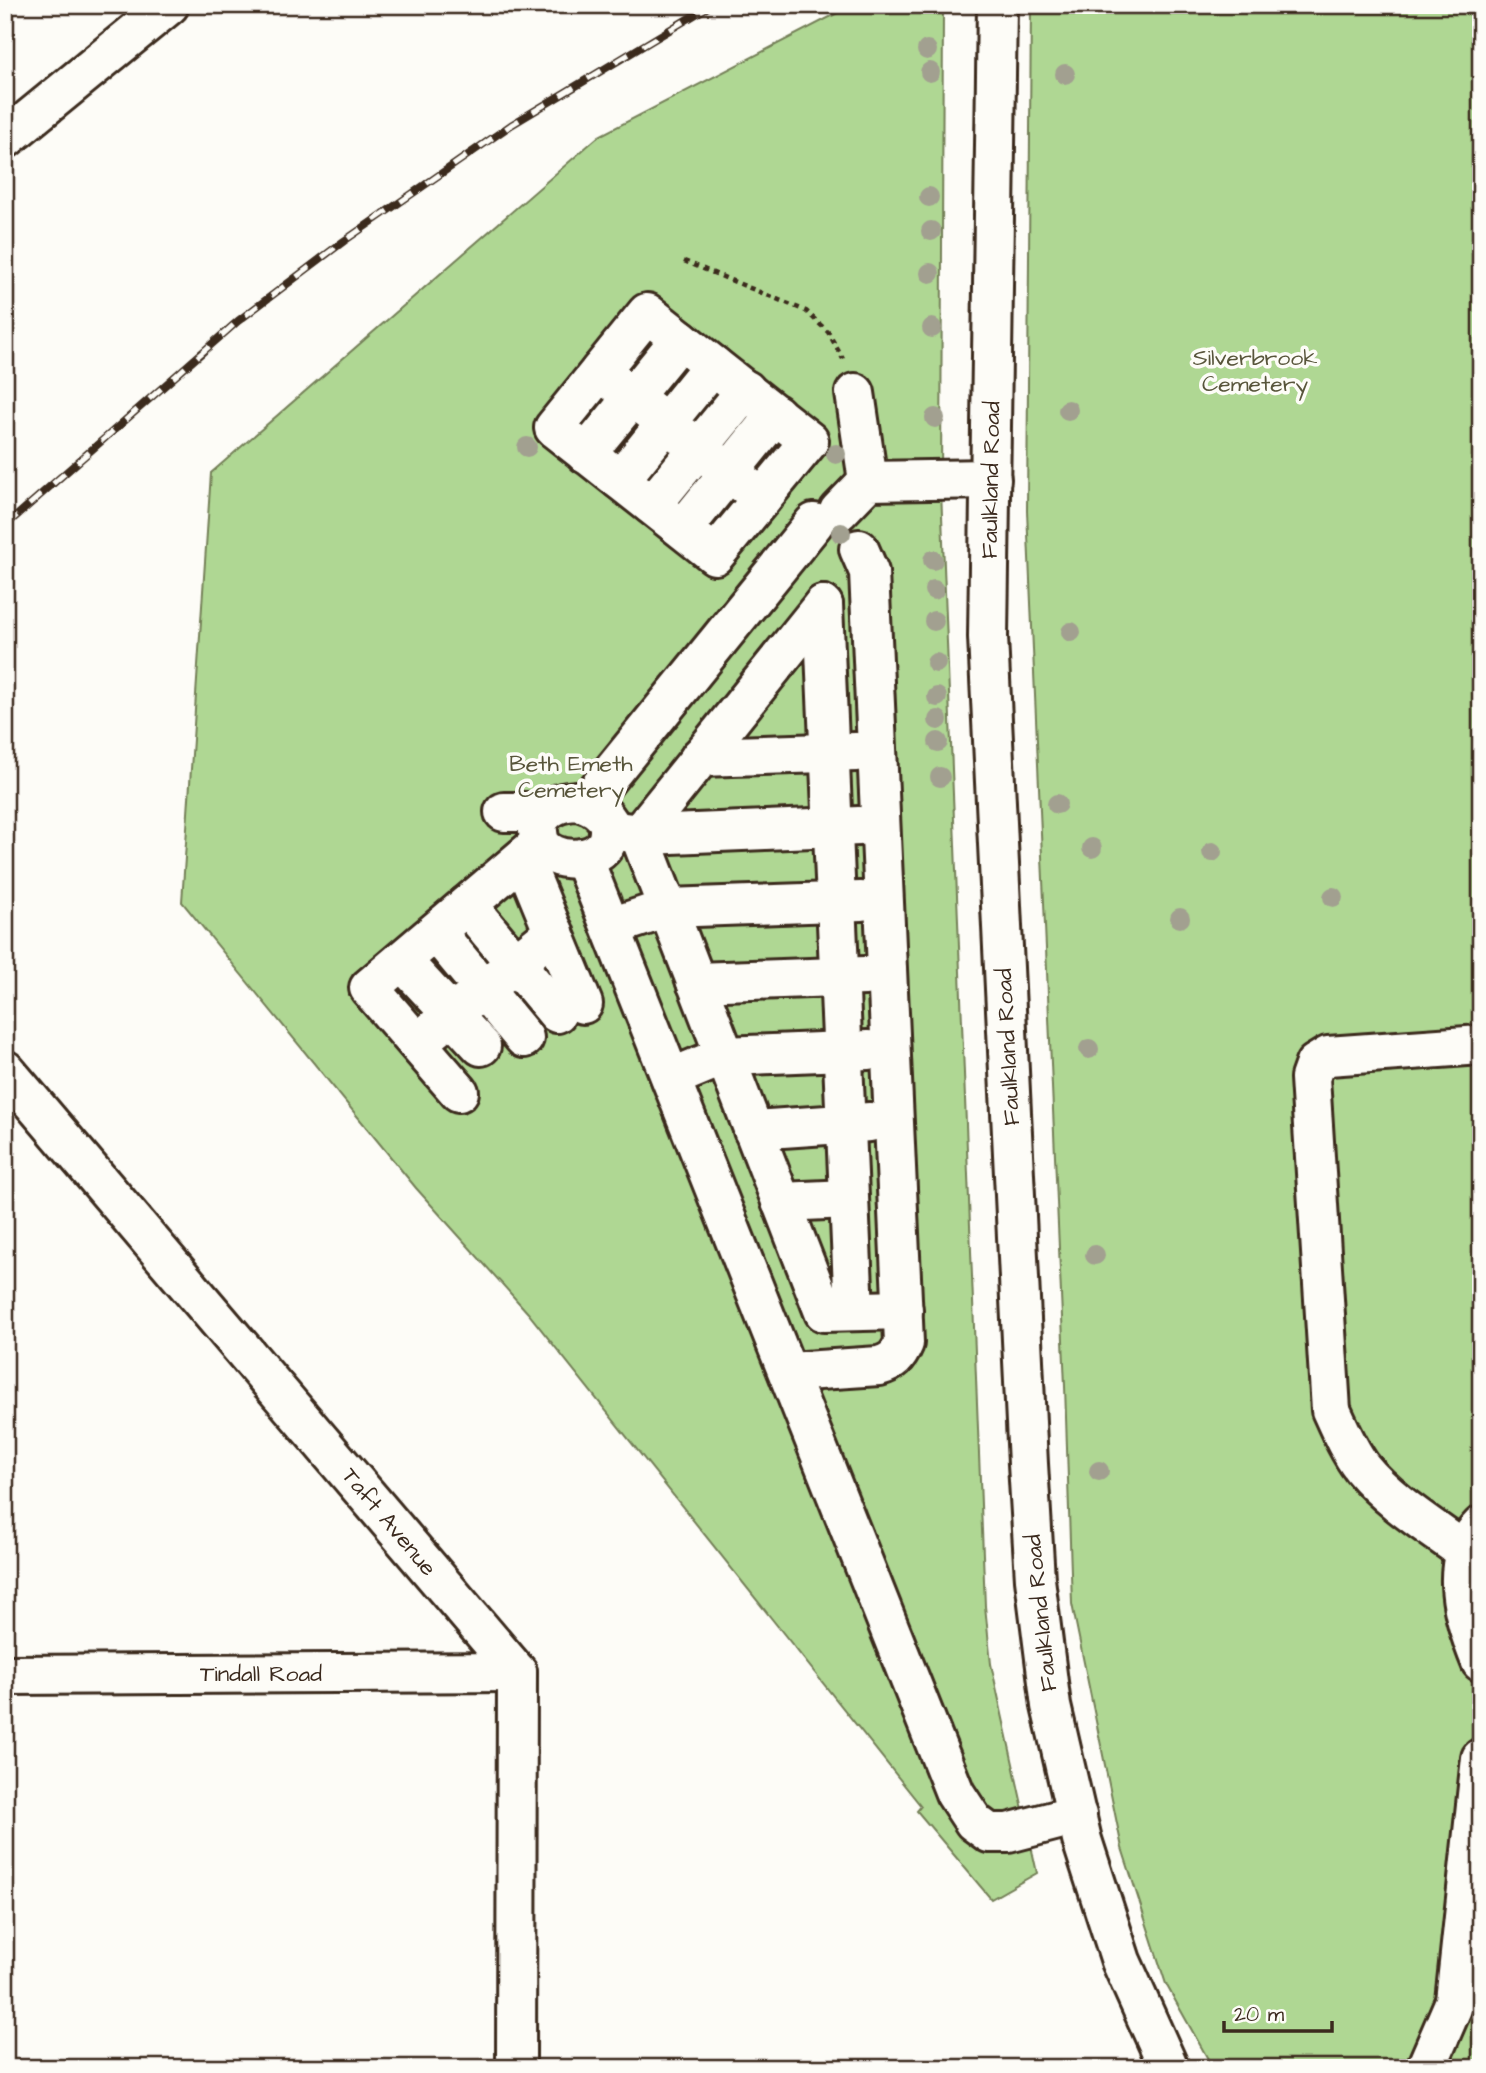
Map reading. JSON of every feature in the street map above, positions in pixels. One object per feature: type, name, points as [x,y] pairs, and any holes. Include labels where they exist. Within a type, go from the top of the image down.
[{"type":"street","points":[[5,139],[169,5]]},
{"type":"street","name":"Faulkland Road","points":[[997,5],[989,650],[1035,1579],[1051,1706],[1082,1840],[1121,1961],[1169,2068]]},
{"type":"street","points":[[647,313],[713,365],[809,441],[715,555],[554,428],[647,313]]},
{"type":"street","points":[[586,453],[680,339]]},
{"type":"street","points":[[620,480],[713,365]]},
{"type":"street","points":[[600,371],[730,472],[753,509],[790,554]]},
{"type":"street","points":[[652,505],[746,390]]},
{"type":"street","points":[[855,393],[868,481]]},
{"type":"street","points":[[683,529],[776,414]]},
{"type":"street","points":[[504,811],[550,853],[565,858],[583,858],[600,851],[607,844],[612,822],[790,554],[827,517],[868,481],[991,479]]},
{"type":"street","points":[[789,1372],[891,1363],[899,1355],[904,1343],[869,572],[859,549],[868,535],[865,522],[853,513],[827,517]]},
{"type":"street","points":[[612,822],[701,757],[822,605],[854,1311]]},
{"type":"street","points":[[761,681],[874,677]]},
{"type":"street","points":[[701,757],[877,751]]},
{"type":"street","points":[[459,1092],[369,989],[467,905],[536,838],[553,805],[565,802],[612,822],[832,827],[880,825]]},
{"type":"street","points":[[612,822],[668,908],[824,1312],[902,1310]]},
{"type":"street","points":[[467,905],[516,962],[570,1009],[536,838]]},
{"type":"street","points":[[583,858],[756,1287],[955,1793],[974,1822],[989,1833],[1008,1833],[1076,1815]]},
{"type":"street","points":[[611,927],[668,908],[884,900]]},
{"type":"street","points":[[436,932],[524,1038]]},
{"type":"street","points":[[417,1043],[554,932]]},
{"type":"street","points":[[402,961],[481,1046]]},
{"type":"street","points":[[696,982],[887,975]]},
{"type":"street","points":[[1481,1045],[1328,1055],[1315,1064],[1310,1077],[1331,1410],[1342,1437],[1363,1469],[1399,1503],[1472,1539],[1461,1586],[1468,1631],[1481,1662]]},
{"type":"street","points":[[671,1078],[724,1056],[891,1049]]},
{"type":"street","name":"Taft Avenue","points":[[5,1070],[517,1672]]},
{"type":"street","points":[[753,1130],[894,1121]]},
{"type":"street","points":[[781,1202],[849,1199]]},
{"type":"street","points":[[756,1287],[807,1268]]},
{"type":"street","points":[[516,2068],[517,1672]]},
{"type":"street","name":"Tindall Road","points":[[5,1675],[517,1672]]},
{"type":"street","points":[[1426,2068],[1464,2017],[1454,2001],[1481,1758]]},
{"type":"path","points":[[684,261],[806,311],[828,332],[839,350],[855,393]]},
{"type":"green space","name":"Beth Emeth Cemetery","points":[[853,5],[943,5],[941,490],[985,1606],[991,1664],[1037,1873],[991,1899],[917,1811],[921,1806],[528,1313],[416,1188],[182,902],[211,473],[599,136]]},
{"type":"green space","name":"Silverbrook Cemetery","points":[[1031,5],[1481,5],[1481,2068],[1213,2068],[1166,1984],[1122,1848],[1072,1604],[1027,511]]},
{"type":"railway","points":[[5,526],[238,321],[344,241],[511,125],[711,5]]}]
